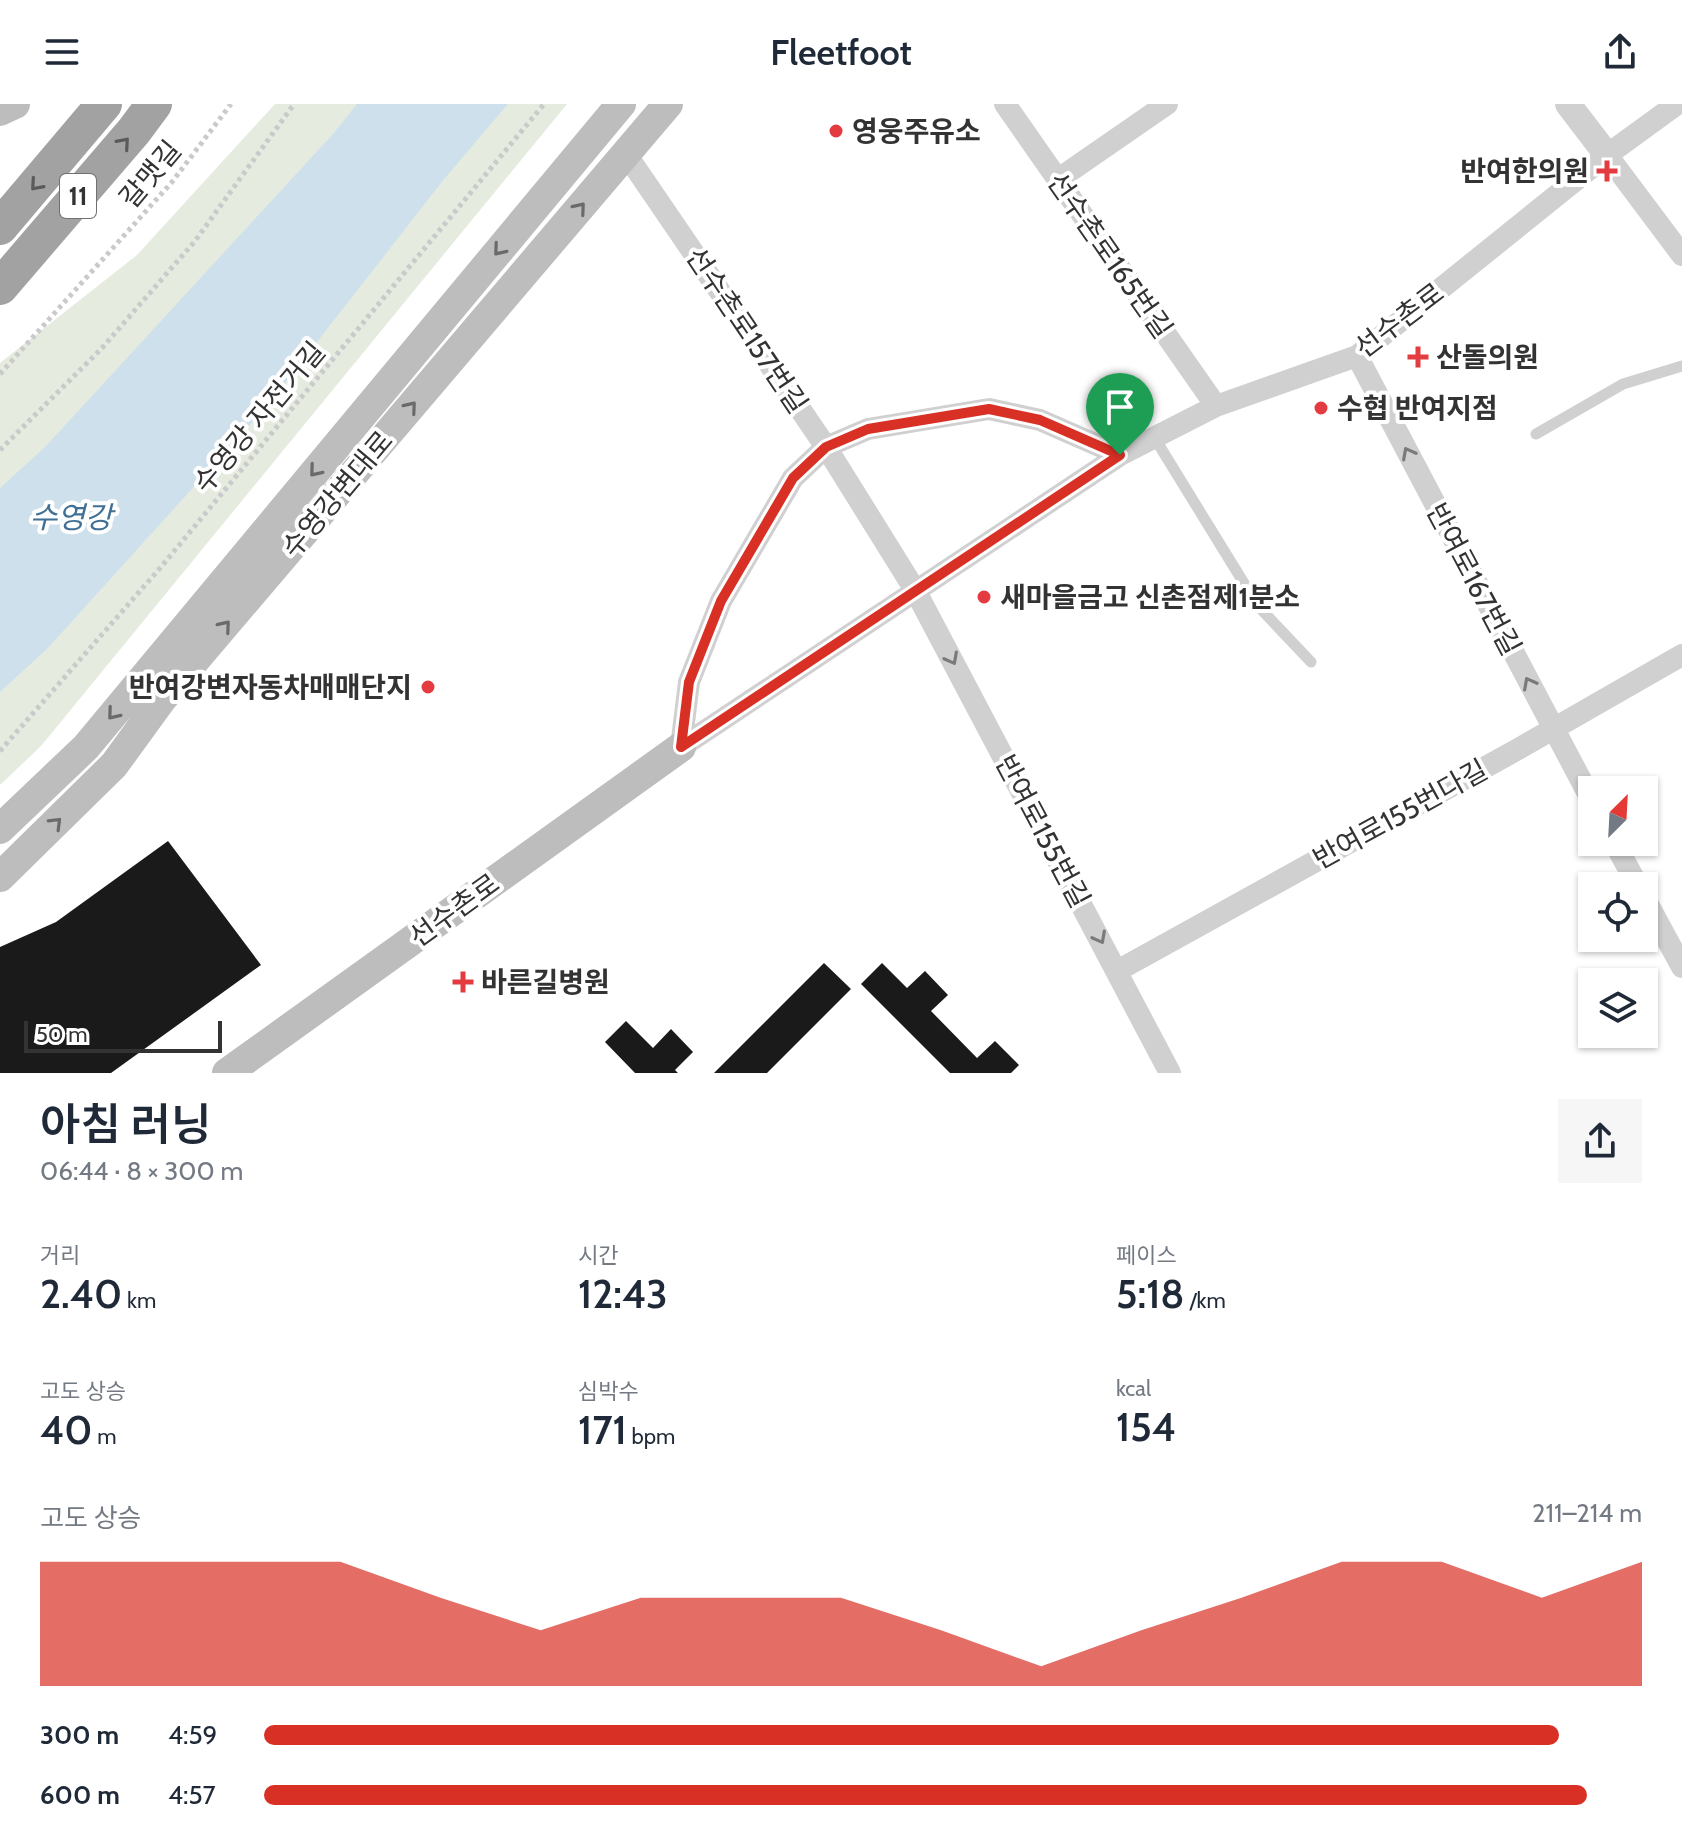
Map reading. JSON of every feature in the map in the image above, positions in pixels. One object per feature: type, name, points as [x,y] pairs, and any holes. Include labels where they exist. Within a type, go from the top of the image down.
[{"type":"highway","name":"11","points":[[0,227],[104,104]]},
{"type":"highway","name":"11","points":[[0,287],[154,104]]},
{"type":"main road","points":[[0,111],[15,104]]},
{"type":"main road","name":"수영강변대로","points":[[0,829],[86,747],[621,104]]},
{"type":"main road","name":"수영강변대로","points":[[0,877],[114,765],[162,699],[668,104]]},
{"type":"main road","name":"선수촌로","points":[[227,1073],[681,747]]},
{"type":"street","name":"선수촌로165번길","points":[[1005,104],[1216,406]]},
{"type":"street","points":[[1057,180],[1167,104]]},
{"type":"street","points":[[1568,104],[1682,255]]},
{"type":"street","name":"선수촌로","points":[[681,747],[1120,455],[1216,406],[1357,356],[1607,155],[1677,104]]},
{"type":"street","name":"선수촌로157번길","points":[[626,154],[826,447],[915,590]]},
{"type":"street","name":"반여로167번길","points":[[1357,356],[1578,776]]},
{"type":"street","points":[[681,747],[689,682],[721,601],[793,478],[826,447],[868,429],[989,409],[1040,420],[1120,455]]},
{"type":"street","name":"반여로155번길","points":[[915,590],[1170,1073]]},
{"type":"street","name":"반여로155번다길","points":[[1117,971],[1682,655]]},
{"type":"street","points":[[1658,923],[1682,967]]},
{"type":"lane","points":[[1536,434],[1623,384],[1682,366]]},
{"type":"lane","points":[[1153,436],[1258,606],[1311,662]]},
{"type":"path","name":"갈맷길","points":[[0,374],[172,182],[231,104]]},
{"type":"path","points":[[0,450],[102,348],[195,241],[294,104]]},
{"type":"path","name":"수영강 자전거길","points":[[0,751],[161,567],[544,104]]},
{"type":"shaded area","points":[[275,104],[567,104],[41,746],[0,785],[0,363],[137,255]]},
{"type":"water","name":"수영강","points":[[357,104],[508,104],[445,178],[267,406],[47,649],[0,692],[0,488],[45,447]]},
{"type":"building","points":[[168,841],[261,965],[111,1073],[0,1073],[0,947],[56,922]]},
{"type":"building","points":[[824,963],[851,989],[767,1073],[714,1073]]},
{"type":"building","points":[[882,963],[907,988],[925,971],[948,995],[931,1011],[977,1058],[995,1041],[1019,1065],[1011,1073],[950,1073],[861,984]]},
{"type":"building","points":[[626,1021],[653,1048],[671,1029],[693,1052],[675,1070],[678,1073],[635,1073],[605,1042]]},
{"type":"place","name":"영웅주유소","points":[[836,131]]},
{"type":"place","name":"반여한의원","points":[[1607,171]]},
{"type":"place","name":"산돌의원","points":[[1418,357]]},
{"type":"place","name":"수협 반여지점","points":[[1321,408]]},
{"type":"place","name":"새마을금고 신촌점제1분소","points":[[984,597]]},
{"type":"place","name":"반여강변자동차매매단지","points":[[428,687]]},
{"type":"place","name":"바른길병원","points":[[463,982]]},
{"type":"route","points":[[989,409],[1040,420],[1120,455],[681,747],[689,682],[721,601],[793,478],[826,447],[868,429],[989,409]]}]
